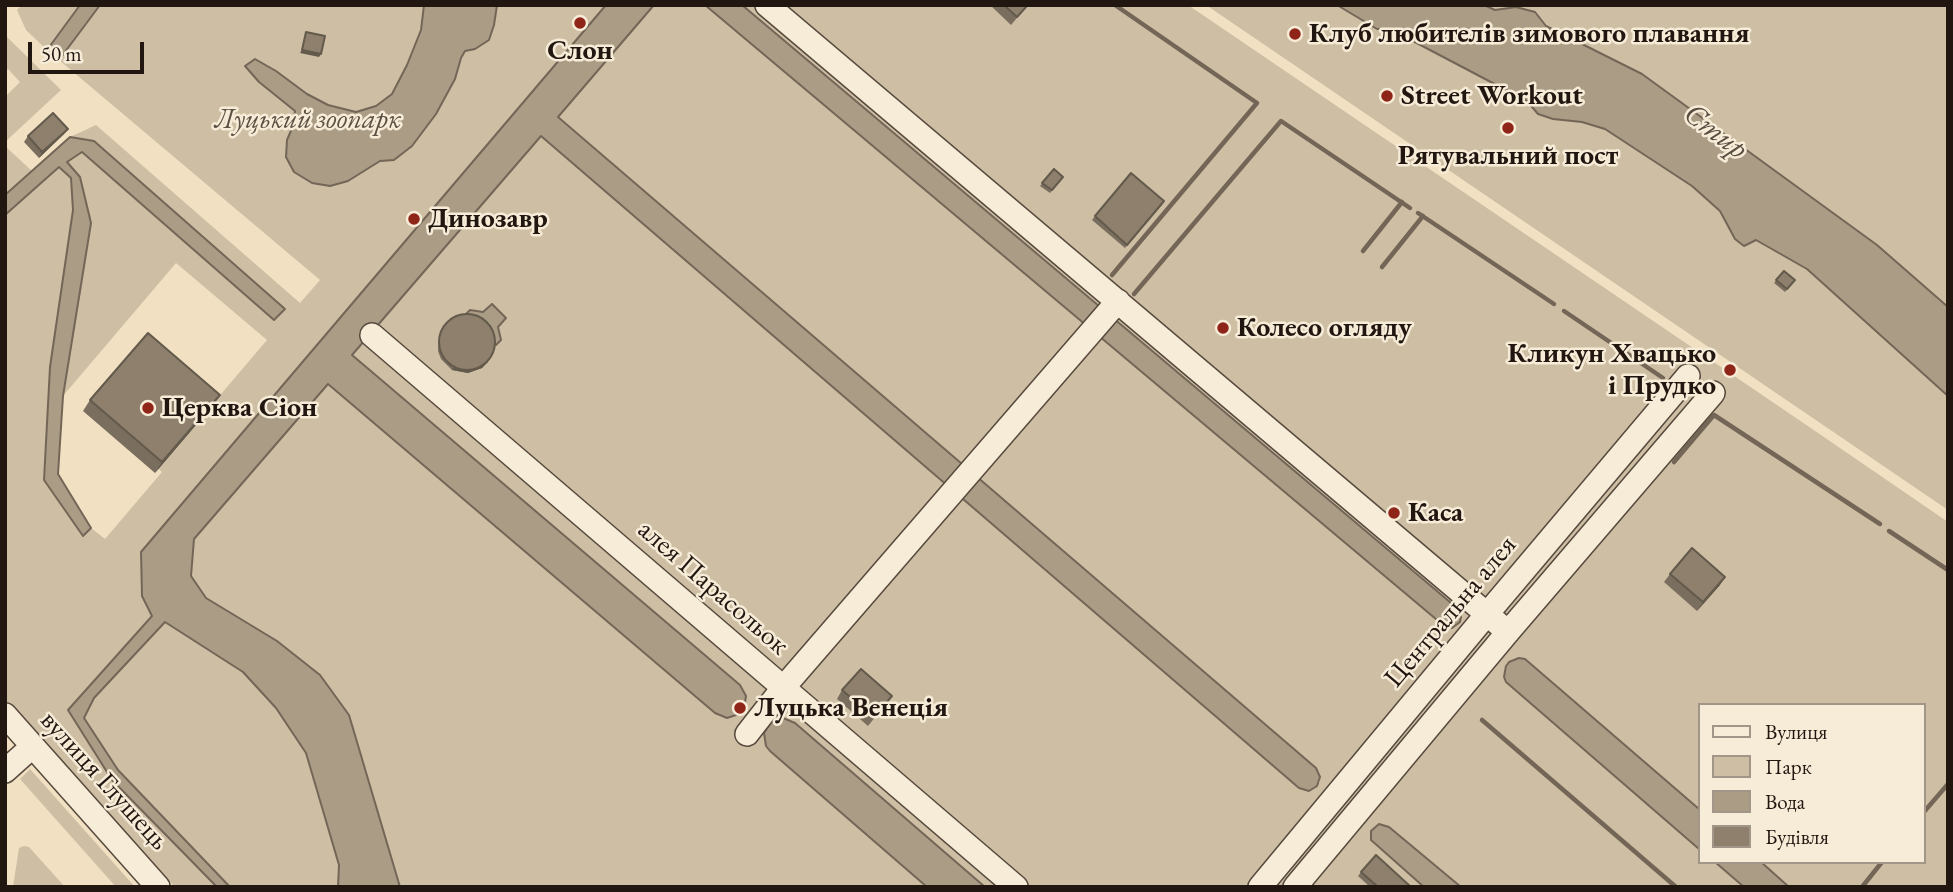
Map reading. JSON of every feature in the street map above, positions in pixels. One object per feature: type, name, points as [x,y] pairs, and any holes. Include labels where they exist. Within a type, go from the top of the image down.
[{"type":"street","points":[[767,5],[1508,632]]},
{"type":"street","points":[[747,734],[783,688],[1118,301]]},
{"type":"street","name":"алея Парасольок","points":[[372,335],[1016,887]]},
{"type":"street","name":"Центральна алея","points":[[1260,887],[1683,382],[1707,400],[1295,887]]},
{"type":"street","points":[[1444,666],[1465,684]]},
{"type":"street","name":"вулиця Глушець","points":[[5,715],[159,887]]},
{"type":"street","points":[[5,771],[33,746]]},
{"type":"street","points":[[1299,841],[1319,858]]},
{"type":"green space","points":[[22,5],[80,5],[47,50],[26,30],[17,10]]},
{"type":"green space","name":"Луцький зоопарк","points":[[100,5],[606,5],[141,552],[142,596],[152,615],[68,710],[112,780],[217,887],[175,887],[5,702],[5,215],[59,166],[71,178],[73,210],[50,367],[44,480],[83,536],[91,528],[105,539],[162,472],[158,468],[267,340],[176,263],[63,396],[91,223],[66,162],[82,152],[274,320],[94,142],[70,137],[96,125],[300,303],[320,280],[59,60]]},
{"type":"green space","points":[[654,5],[705,5],[1443,625],[1460,622],[1457,608],[742,5],[1188,5],[1948,522],[1948,887],[1461,887],[1385,825],[1371,840],[1424,887],[985,887],[795,723],[767,727],[764,733],[766,746],[927,887],[400,887],[349,715],[320,675],[277,641],[206,598],[191,576],[194,539],[328,383],[721,717],[744,690],[352,355],[541,135],[1299,788],[1304,790],[1320,782],[1316,768],[558,116]],"holes":[[[1519,658],[1632,790],[1506,682],[1504,677],[1509,662]]]},
{"type":"green space","points":[[1206,5],[1337,5],[1377,29],[1390,29],[1527,101],[1538,114],[1605,129],[1692,186],[1720,211],[1735,239],[1756,240],[1807,269],[1948,396],[1948,510]]},
{"type":"green space","points":[[1484,5],[1948,5],[1948,307],[1877,245],[1642,74],[1546,26],[1535,12],[1516,7],[1495,10]]},
{"type":"green space","points":[[5,35],[61,90],[5,142],[5,97],[20,82],[8,69],[5,73]]},
{"type":"green space","points":[[5,146],[32,171],[5,195]]},
{"type":"green space","points":[[165,622],[243,672],[276,708],[306,753],[339,865],[338,887],[230,887],[118,770],[83,718],[94,698]]},
{"type":"green space","points":[[30,769],[135,887],[116,887],[20,779]]},
{"type":"green space","points":[[29,847],[65,887],[13,887],[19,848]]},
{"type":"water","points":[[80,5],[100,5],[59,60],[47,50]]},
{"type":"water","points":[[424,5],[497,5],[489,40],[475,49],[465,51],[455,79],[436,114],[412,146],[394,160],[380,161],[348,181],[330,186],[312,183],[294,172],[286,157],[287,140],[295,111],[259,82],[245,66],[255,59],[328,105],[356,112],[376,106],[392,94],[407,65],[421,30]]},
{"type":"water","points":[[606,5],[654,5],[558,117],[1316,768],[1320,777],[1317,786],[1309,791],[1299,788],[541,136],[352,355],[740,685],[746,696],[744,709],[727,718],[715,713],[328,384],[194,539],[191,576],[206,598],[277,641],[320,675],[349,715],[400,887],[338,887],[339,865],[306,753],[276,708],[243,672],[165,622],[94,698],[84,718],[118,770],[230,887],[217,887],[112,780],[68,710],[152,616],[142,596],[141,552]]},
{"type":"water","points":[[705,5],[742,5],[1457,608],[1460,622],[1452,628],[1443,625]]},
{"type":"water","name":"Стир","points":[[1337,5],[1484,5],[1495,10],[1516,7],[1535,12],[1546,26],[1642,74],[1877,245],[1948,307],[1948,396],[1807,269],[1756,240],[1744,246],[1735,239],[1720,211],[1692,186],[1605,129],[1538,114],[1527,101],[1390,29],[1377,29]]},
{"type":"water","points":[[70,137],[94,141],[285,309],[274,320],[82,152],[67,162],[80,177],[91,223],[63,396],[58,474],[91,528],[83,536],[44,480],[50,367],[73,210],[71,178],[59,167],[5,215],[5,195]]},
{"type":"water","points":[[492,304],[506,318],[498,327],[501,340],[496,345],[465,315],[470,310],[483,312]]},
{"type":"water","points":[[1525,659],[1698,808],[1698,848],[1506,682],[1504,677],[1509,662]]},
{"type":"water","points":[[783,718],[795,723],[985,887],[927,887],[770,751],[766,746],[764,733],[771,722]]},
{"type":"water","points":[[1379,824],[1389,827],[1461,887],[1424,887],[1371,840],[1371,831]]},
{"type":"water","points":[[1717,864],[1763,864],[1789,887],[1744,887]]},
{"type":"building","points":[[1004,5],[1024,5],[1026,7],[1017,17]]},
{"type":"building","points":[[306,32],[325,36],[321,54],[302,50]]},
{"type":"building","points":[[53,113],[68,129],[42,152],[28,136]]},
{"type":"building","points":[[1054,169],[1063,177],[1052,190],[1042,183]]},
{"type":"building","points":[[1131,173],[1164,201],[1127,245],[1095,216]]},
{"type":"building","points":[[1784,271],[1795,280],[1787,289],[1776,280]]},
{"type":"building","points":[[467,314],[478,316],[487,322],[493,331],[493,353],[487,362],[478,368],[467,370],[456,368],[447,362],[441,353],[439,342],[441,331],[447,322],[456,316]]},
{"type":"building","name":"Церква Сіон","points":[[148,333],[220,395],[162,462],[90,400]]},
{"type":"building","points":[[1692,548],[1725,577],[1703,602],[1670,574]]},
{"type":"building","points":[[861,669],[892,696],[874,717],[842,690]]},
{"type":"building","points":[[1376,855],[1411,887],[1376,887],[1361,872]]},
{"type":"waterway","points":[[1112,275],[1257,103],[1115,5]]},
{"type":"waterway","points":[[1134,294],[1281,121],[1410,208]]},
{"type":"waterway","points":[[1363,251],[1402,202]]},
{"type":"waterway","points":[[1418,213],[1554,304]]},
{"type":"waterway","points":[[1382,267],[1423,216]]},
{"type":"waterway","points":[[1564,311],[1663,378]]},
{"type":"waterway","points":[[1674,462],[1714,415],[1880,524]]},
{"type":"waterway","points":[[1889,531],[1948,570]]},
{"type":"waterway","points":[[1482,720],[1676,887]]},
{"type":"waterway","points":[[1925,811],[1948,784]]},
{"type":"waterway","points":[[1862,887],[1880,864]]},
{"type":"place","name":"Слон","points":[[580,23]]},
{"type":"place","name":"Клуб любителів зимового плавання","points":[[1295,34]]},
{"type":"place","name":"Street Workout","points":[[1387,96]]},
{"type":"place","name":"Рятувальний пост","points":[[1508,128]]},
{"type":"place","name":"Динозавр","points":[[414,219]]},
{"type":"place","name":"Колесо огляду","points":[[1223,328]]},
{"type":"place","name":"Кликун Хвацько і Прудко","points":[[1730,370]]},
{"type":"place","name":"Церква Сіон","points":[[148,408]]},
{"type":"place","name":"Каса","points":[[1394,513]]},
{"type":"place","name":"Луцька Венеція","points":[[740,708]]}]
